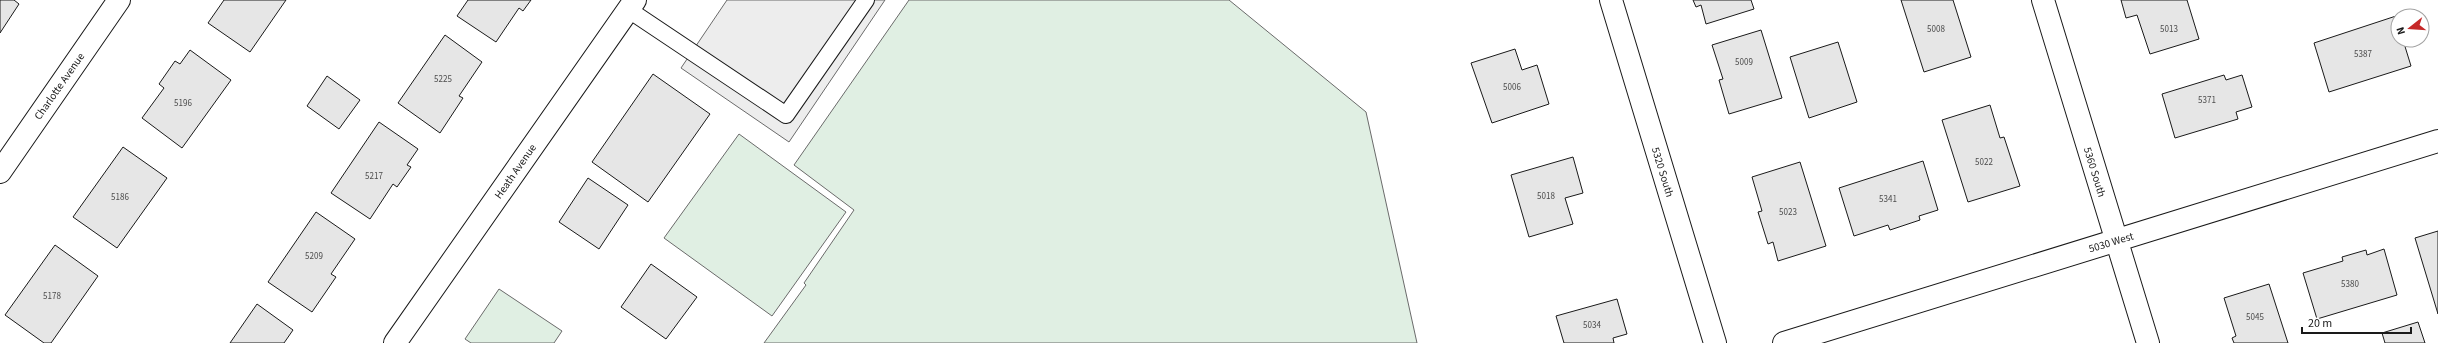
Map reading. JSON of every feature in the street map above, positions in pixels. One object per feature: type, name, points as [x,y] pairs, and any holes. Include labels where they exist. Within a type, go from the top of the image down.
[{"type":"street","name":"Charlotte Avenue","points":[[0,172],[119,0]]},
{"type":"street","name":"5320 South","points":[[1611,0],[1715,343]]},
{"type":"street","name":"5360 South","points":[[2043,0],[2148,343]]},
{"type":"street","name":"Heath Avenue","points":[[395,343],[632,5]]},
{"type":"street","name":"5030 West","points":[[1784,343],[2438,141]]},
{"type":"lane","points":[[632,5],[786,115],[866,0]]},
{"type":"green space","points":[[909,0],[1229,0],[1366,112],[1417,343],[764,343],[806,285],[804,283],[854,210],[794,165]]},
{"type":"green space","points":[[739,134],[846,212],[772,316],[664,238]]},
{"type":"green space","points":[[499,289],[562,331],[554,343],[471,343],[465,339]]},
{"type":"shaded area","points":[[727,0],[885,0],[789,142],[681,68]]},
{"type":"building","points":[[0,0],[14,0],[19,4],[0,33]]},
{"type":"building","points":[[224,0],[286,0],[250,52],[208,23]]},
{"type":"building","points":[[468,0],[531,0],[523,11],[519,8],[496,42],[457,16]]},
{"type":"building","points":[[1693,0],[1751,0],[1754,9],[1706,24],[1701,5],[1696,7]]},
{"type":"building","points":[[1901,0],[1953,0],[1971,57],[1924,72]]},
{"type":"building","points":[[2121,0],[2187,0],[2199,39],[2150,54],[2137,15],[2126,18]]},
{"type":"building","points":[[2390,18],[2390,48],[2405,48],[2411,66],[2329,92],[2314,43]]},
{"type":"building","points":[[1761,30],[1782,98],[1729,114],[1719,80],[1723,79],[1712,45]]},
{"type":"building","points":[[445,35],[482,62],[459,96],[463,98],[440,133],[398,103]]},
{"type":"building","points":[[1838,42],[1857,102],[1809,118],[1790,57]]},
{"type":"building","points":[[1515,49],[1522,70],[1537,65],[1549,104],[1492,123],[1471,63]]},
{"type":"building","points":[[190,50],[231,80],[182,148],[142,118],[164,88],[159,84],[175,61],[180,64]]},
{"type":"building","points":[[653,74],[710,114],[648,202],[592,162]]},
{"type":"building","points":[[2224,75],[2226,80],[2242,75],[2252,107],[2236,112],[2238,119],[2175,138],[2162,94]]},
{"type":"building","points":[[327,76],[360,100],[339,129],[307,106]]},
{"type":"building","points":[[1990,105],[2000,138],[2004,137],[2020,186],[1968,202],[1942,120]]},
{"type":"building","points":[[379,122],[418,149],[407,165],[411,167],[397,187],[393,184],[370,219],[331,193]]},
{"type":"building","points":[[123,147],[167,178],[117,248],[73,217]]},
{"type":"building","points":[[1573,157],[1583,193],[1565,198],[1573,224],[1529,237],[1511,175]]},
{"type":"building","points":[[1923,161],[1938,210],[1919,216],[1920,220],[1890,230],[1888,225],[1854,236],[1839,188]]},
{"type":"building","points":[[1800,162],[1826,246],[1778,261],[1773,242],[1768,244],[1758,212],[1762,211],[1752,177]]},
{"type":"building","points":[[588,178],[628,205],[599,249],[559,222]]},
{"type":"building","points":[[316,212],[355,239],[331,274],[336,277],[312,312],[268,282]]},
{"type":"building","points":[[2438,231],[2438,314],[2415,238]]},
{"type":"building","points":[[55,245],[98,276],[51,343],[44,343],[5,315]]},
{"type":"building","points":[[2384,249],[2397,295],[2317,319],[2303,273],[2343,261],[2342,257],[2366,250],[2367,255]]},
{"type":"building","points":[[651,264],[697,297],[666,339],[621,307]]},
{"type":"building","points":[[2269,284],[2288,343],[2234,343],[2232,338],[2236,336],[2224,298]]},
{"type":"building","points":[[1617,299],[1627,334],[1613,338],[1614,343],[1564,343],[1556,316]]},
{"type":"building","points":[[257,304],[293,330],[284,343],[230,343]]},
{"type":"building","points":[[2418,322],[2425,343],[2385,343],[2382,333]]}]
